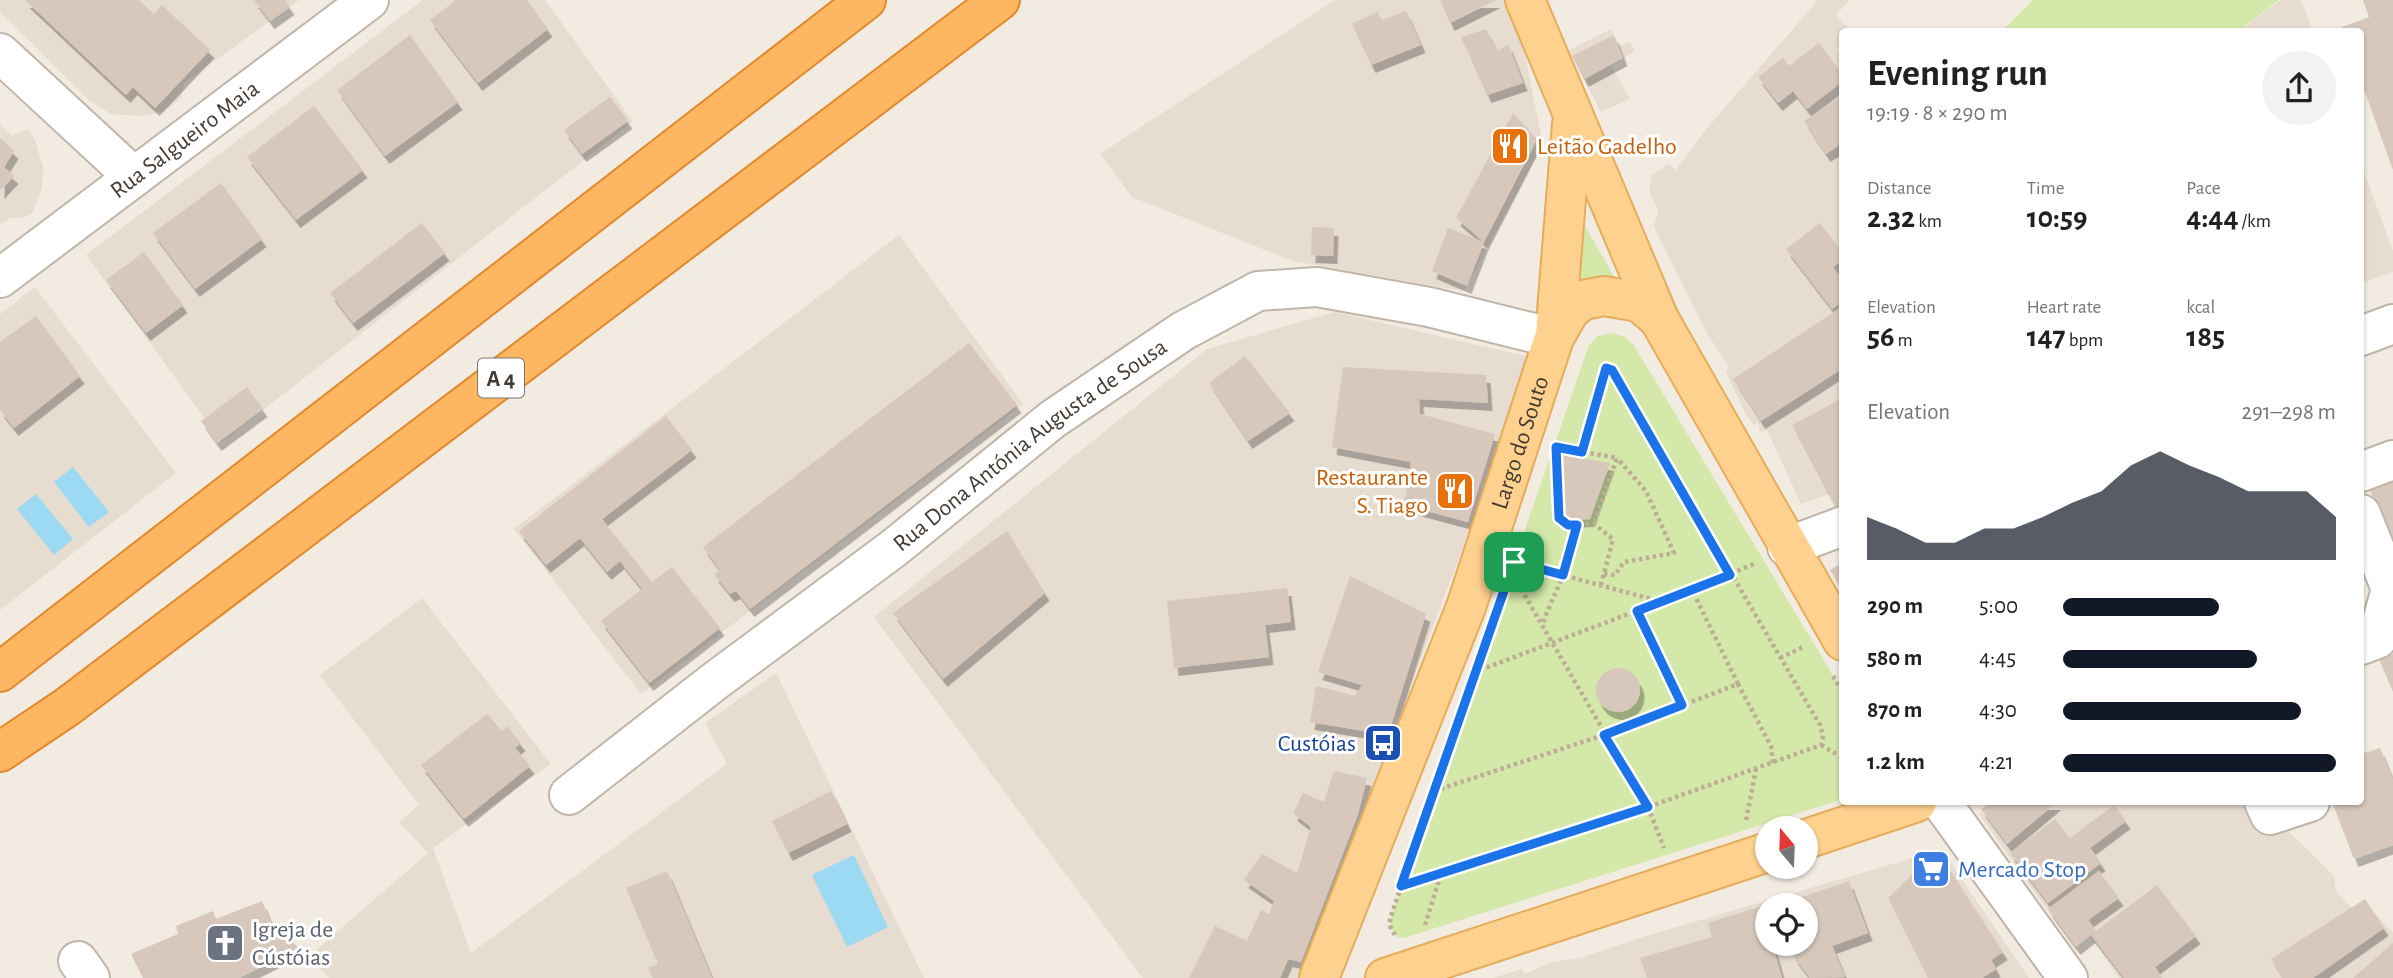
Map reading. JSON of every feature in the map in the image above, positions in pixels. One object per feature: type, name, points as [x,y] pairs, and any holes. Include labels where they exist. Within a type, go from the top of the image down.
[{"type":"highway","points":[[0,672],[866,0]]},
{"type":"highway","name":"A 4","points":[[0,752],[68,707],[1000,0]]},
{"type":"main road","points":[[1525,0],[1572,119]]},
{"type":"main road","name":"Largo do Souto","points":[[1572,119],[1659,318],[1775,554],[1828,642]]},
{"type":"main road","name":"Largo do Souto","points":[[1554,338],[1572,119]]},
{"type":"main road","name":"Largo do Souto","points":[[1319,978],[1466,607],[1554,338],[1570,310],[1583,300],[1604,296],[1639,302],[1659,318]]},
{"type":"main road","points":[[1818,835],[1908,805]]},
{"type":"main road","points":[[1337,938],[1345,960],[1369,976],[1383,978],[1755,841]]},
{"type":"street","name":"Rua Salgueiro Maia","points":[[0,278],[369,0]]},
{"type":"street","points":[[0,53],[134,177]]},
{"type":"street","name":"Rua Dona Antónia Augusta de Sousa","points":[[569,795],[715,681],[894,548],[1052,419],[1182,331],[1258,291],[1317,287],[1429,307],[1554,338]]},
{"type":"street","points":[[2364,471],[2393,460]]},
{"type":"street","points":[[2364,521],[2392,589],[2377,639],[2364,644]]},
{"type":"street","points":[[1775,554],[1839,528]]},
{"type":"street","points":[[1943,805],[2068,978]]},
{"type":"street","points":[[2265,805],[2270,815],[2301,805]]},
{"type":"path","points":[[1582,452],[1606,368],[1612,370],[1820,725],[1823,736],[1821,745]]},
{"type":"path","points":[[1549,460],[1558,434]]},
{"type":"path","points":[[1601,585],[1613,539],[1594,524],[1568,525],[1559,518],[1556,447],[1617,457],[1646,491],[1674,552],[1624,562],[1615,575],[1604,574]]},
{"type":"path","points":[[1594,524],[1617,457]]},
{"type":"path","points":[[1543,623],[1563,575],[1577,525]]},
{"type":"path","points":[[1480,659],[1476,671],[1662,602],[1775,554]]},
{"type":"path","points":[[1506,585],[1514,562],[1662,602]]},
{"type":"path","points":[[1510,572],[1543,623],[1604,735],[1648,807],[1666,855]]},
{"type":"path","points":[[1692,590],[1771,746],[1773,763]]},
{"type":"path","points":[[1637,611],[1682,705]]},
{"type":"path","points":[[1780,658],[1828,642]]},
{"type":"path","points":[[1434,790],[1604,735],[1738,684]]},
{"type":"path","points":[[1821,745],[1839,756]]},
{"type":"path","points":[[1401,886],[1648,807],[1821,745]]},
{"type":"path","points":[[1756,769],[1756,816]]},
{"type":"path","points":[[1430,803],[1438,779]]},
{"type":"path","points":[[1404,939],[1397,937],[1390,926],[1422,826]]},
{"type":"path","points":[[1435,929],[1422,933],[1442,873]]},
{"type":"shaded area","points":[[0,0],[299,0],[184,83],[181,98],[165,111],[141,116],[111,114],[88,99],[0,12]]},
{"type":"shaded area","points":[[423,0],[545,0],[633,122],[222,442],[86,255]]},
{"type":"shaded area","points":[[1335,0],[1506,0],[1519,25],[1543,145],[1464,291],[1293,261],[1132,197],[1100,154]]},
{"type":"shaded area","points":[[1818,0],[1849,0],[1836,15],[1848,28],[1839,28],[1837,49],[1839,490],[1801,504],[1767,430],[1760,432],[1758,422],[1754,425],[1746,415],[1726,372],[1729,367],[1708,335],[1654,227],[1658,210],[1649,191],[1652,175],[1668,164],[1676,170],[1708,127]]},
{"type":"shaded area","points":[[2281,0],[2301,0],[2312,28],[2243,28]]},
{"type":"shaded area","points":[[1611,29],[1619,46],[1630,42],[1635,51],[1611,66],[1630,99],[1601,112],[1569,50]]},
{"type":"shaded area","points":[[0,125],[12,136],[28,129],[35,140],[43,167],[42,188],[32,213],[23,218],[10,218],[0,225]]},
{"type":"shaded area","points":[[2364,171],[2393,251],[2393,272],[2364,282]]},
{"type":"shaded area","points":[[899,235],[1023,404],[641,694],[514,529]]},
{"type":"shaded area","points":[[35,287],[176,473],[0,610],[0,314]]},
{"type":"shaded area","points":[[1335,312],[1534,358],[1301,978],[1143,978],[874,617],[1207,349]]},
{"type":"shaded area","points":[[422,598],[551,764],[433,848],[471,953],[727,764],[705,723],[776,673],[924,978],[329,978],[308,957],[428,853],[399,822],[419,805],[320,675]]},
{"type":"shaded area","points":[[1988,805],[2262,805],[2335,877],[2335,890],[2352,909],[2364,901],[2393,933],[2393,978],[2119,978],[2090,937],[2075,949],[1979,814]]},
{"type":"shaded area","points":[[1930,853],[1947,858],[2029,978],[1493,978],[1522,969],[1525,974],[1551,962],[1580,958],[1755,904],[1755,956],[1818,956],[1818,893],[1793,893]]},
{"type":"green space","points":[[2033,0],[2279,0],[2242,28],[2005,28]]},
{"type":"green space","points":[[1581,219],[1615,278],[1576,288]]},
{"type":"green space","points":[[1612,333],[1625,337],[1633,344],[1839,685],[1839,800],[1789,816],[1755,816],[1755,827],[1404,938],[1397,937],[1390,926],[1390,919],[1589,345],[1598,336]]},
{"type":"water","points":[[73,467],[109,512],[89,527],[54,482]]},
{"type":"water","points":[[36,494],[73,539],[54,555],[17,509]]},
{"type":"water","points":[[854,855],[888,927],[847,947],[812,875]]},
{"type":"building","points":[[25,0],[139,0],[154,14],[162,5],[210,50],[155,108],[133,87],[126,95]]},
{"type":"building","points":[[254,0],[285,0],[290,7],[270,21]]},
{"type":"building","points":[[456,0],[527,0],[548,29],[478,83],[430,20]]},
{"type":"building","points":[[1440,0],[1496,0],[1450,23]]},
{"type":"building","points":[[2363,0],[2393,0],[2393,170],[2364,89],[2364,28],[2342,27],[2369,17]]},
{"type":"building","points":[[1406,11],[1421,45],[1371,65],[1352,24],[1377,12],[1382,20]]},
{"type":"building","points":[[1486,29],[1497,51],[1508,44],[1523,83],[1487,95],[1461,37]]},
{"type":"building","points":[[410,35],[458,102],[385,156],[337,90]]},
{"type":"building","points":[[1614,35],[1623,58],[1584,79],[1572,56]]},
{"type":"building","points":[[1819,43],[1839,70],[1839,84],[1807,109],[1793,91],[1778,103],[1758,77],[1783,58],[1789,66]]},
{"type":"building","points":[[610,97],[628,121],[582,154],[564,130]]},
{"type":"building","points":[[1839,98],[1839,146],[1826,154],[1804,121]]},
{"type":"building","points":[[314,106],[363,170],[296,220],[247,157]]},
{"type":"building","points":[[1513,113],[1537,139],[1484,242],[1456,218]]},
{"type":"building","points":[[0,138],[14,151],[4,167],[14,176],[0,191]]},
{"type":"building","points":[[221,183],[262,239],[195,289],[153,233]]},
{"type":"building","points":[[422,223],[445,253],[353,323],[330,293]]},
{"type":"building","points":[[1820,223],[1839,248],[1839,263],[1833,267],[1839,275],[1839,304],[1832,309],[1786,249]]},
{"type":"building","points":[[1312,227],[1334,228],[1333,256],[1311,255]]},
{"type":"building","points":[[1448,228],[1484,242],[1467,286],[1432,271]]},
{"type":"building","points":[[144,252],[183,305],[146,333],[106,280]]},
{"type":"building","points":[[1839,309],[1839,371],[1761,421],[1733,379]]},
{"type":"building","points":[[36,316],[80,376],[14,428],[0,410],[0,342]]},
{"type":"building","points":[[969,343],[1017,405],[750,609],[736,591],[730,594],[714,574],[720,570],[703,547]]},
{"type":"building","points":[[1245,356],[1290,413],[1248,441],[1209,383]]},
{"type":"building","points":[[1343,367],[1486,375],[1488,403],[1419,399],[1420,414],[1495,434],[1468,522],[1404,505],[1411,462],[1332,447]]},
{"type":"building","points":[[247,387],[263,409],[217,443],[201,421]]},
{"type":"building","points":[[1839,400],[1839,514],[1792,425]]},
{"type":"building","points":[[666,416],[692,450],[602,519],[652,582],[672,567],[720,628],[649,683],[601,621],[642,589],[620,561],[607,572],[580,538],[546,565],[519,531]]},
{"type":"building","points":[[1561,455],[1610,463],[1590,519],[1570,520],[1563,513]]},
{"type":"building","points":[[2393,479],[2393,555],[2369,487]]},
{"type":"building","points":[[1007,531],[1045,593],[943,679],[893,613]]},
{"type":"building","points":[[1839,564],[1839,585],[1830,570]]},
{"type":"building","points":[[1350,576],[1426,614],[1388,735],[1310,722],[1316,686],[1355,696],[1362,685],[1318,672]]},
{"type":"building","points":[[1287,588],[1291,622],[1265,625],[1269,657],[1174,668],[1167,601]]},
{"type":"building","points":[[2393,654],[2393,692],[2379,659]]},
{"type":"building","points":[[1618,668],[1633,675],[1640,690],[1633,705],[1618,712],[1603,705],[1596,690],[1603,675]]},
{"type":"building","points":[[487,714],[502,731],[507,726],[521,743],[515,748],[530,766],[464,819],[421,765]]},
{"type":"building","points":[[2380,748],[2393,780],[2393,845],[2354,859],[2333,805],[2364,805],[2364,753]]},
{"type":"building","points":[[1334,771],[1367,778],[1358,814],[1301,962],[1288,959],[1280,978],[1189,978],[1215,926],[1247,941],[1261,910],[1269,914],[1274,901],[1244,880],[1262,854],[1297,873],[1311,827],[1293,813],[1303,793],[1324,802]]},
{"type":"building","points":[[831,791],[847,824],[788,853],[772,821]]},
{"type":"building","points":[[1987,805],[2053,805],[2007,844],[1981,809]]},
{"type":"building","points":[[2114,805],[2126,821],[2090,848],[2101,863],[2048,903],[2010,853],[2055,819],[2070,838]]},
{"type":"building","points":[[1930,857],[1944,861],[2003,952],[1991,960],[1996,969],[1982,978],[1928,978],[1888,898]]},
{"type":"building","points":[[667,871],[712,978],[653,978],[648,968],[658,964],[626,888]]},
{"type":"building","points":[[2099,871],[2119,898],[2088,920],[2096,931],[2157,885],[2196,936],[2155,967],[2162,978],[2124,978],[2091,935],[2076,947],[2048,909]]},
{"type":"building","points":[[1849,881],[1868,933],[1832,946],[1845,977],[1810,978],[1794,956],[1818,956],[1818,893],[1814,893]]},
{"type":"building","points":[[2365,899],[2384,928],[2313,978],[2283,978],[2271,959]]},
{"type":"building","name":"Igreja de Cústóias","points":[[262,901],[277,937],[284,934],[299,948],[239,978],[143,978],[131,954],[178,934],[176,926],[213,911],[216,919]]},
{"type":"building","points":[[1755,908],[1755,956],[1776,956],[1782,978],[1647,978],[1640,958],[1712,937],[1708,923]]},
{"type":"building","points":[[2393,943],[2393,978],[2353,978]]},
{"type":"place","name":"Leitão Gadelho","points":[[1510,146]]},
{"type":"place","name":"Restaurante S. Tiago","points":[[1455,491]]},
{"type":"place","name":"Custóias","points":[[1383,743]]},
{"type":"place","name":"Mercado Stop","points":[[1931,869]]},
{"type":"place","name":"Igreja de Cústóias","points":[[225,943]]},
{"type":"route","points":[[1606,368],[1612,370],[1730,575],[1637,611],[1682,705],[1604,735],[1648,807],[1401,886],[1455,732],[1514,562],[1563,575],[1577,525],[1568,525],[1559,518],[1556,447],[1582,452],[1606,368]]}]
